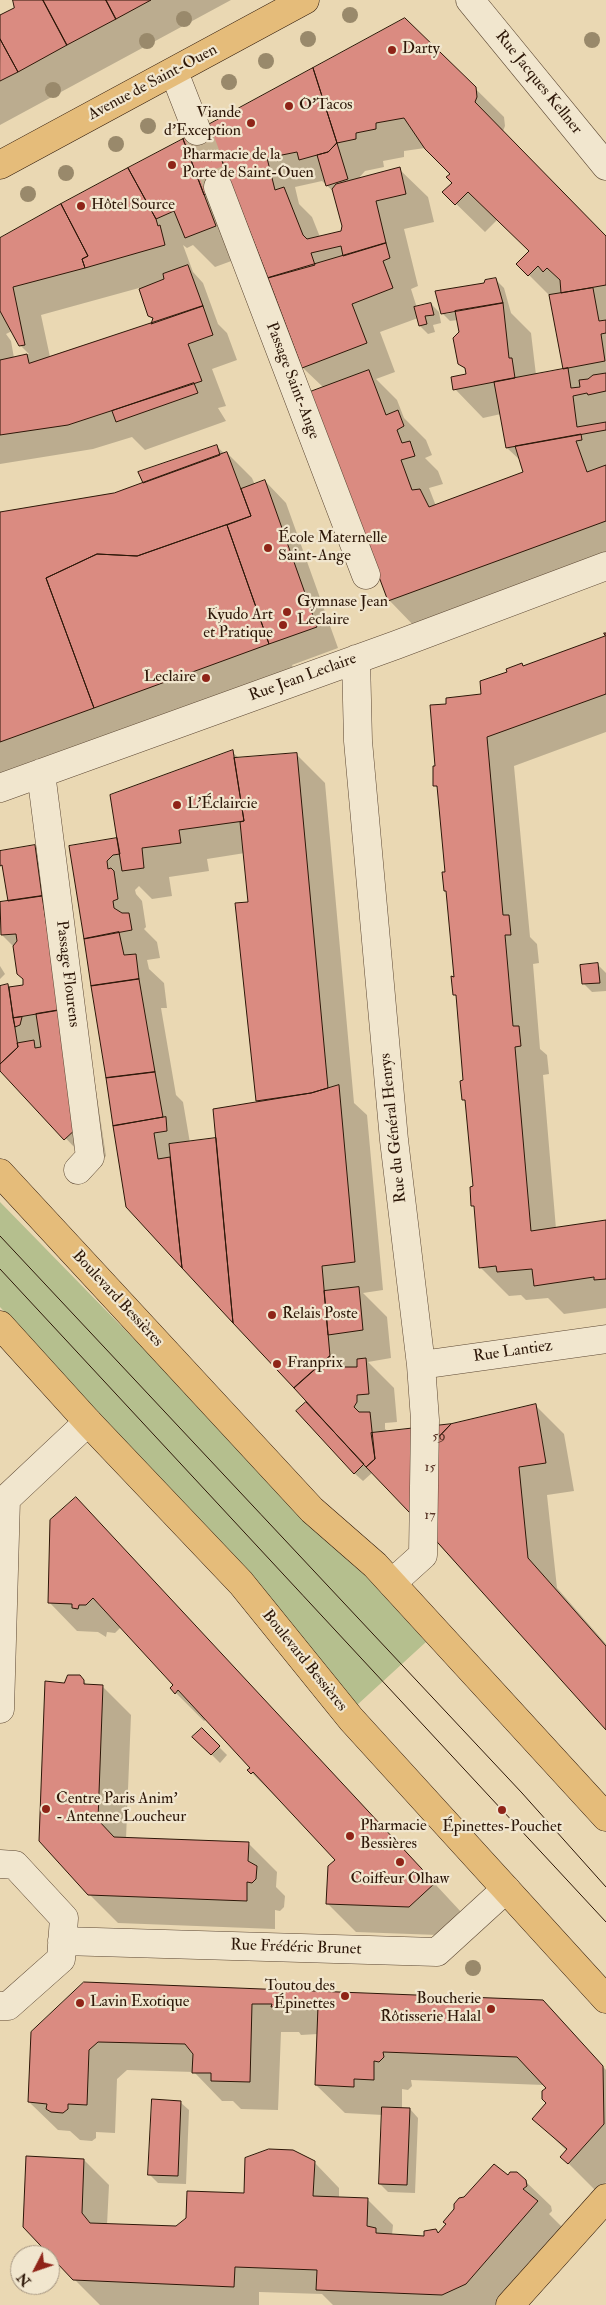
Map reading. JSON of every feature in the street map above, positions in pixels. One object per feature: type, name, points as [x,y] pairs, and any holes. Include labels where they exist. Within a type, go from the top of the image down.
[{"type":"main road","name":"Avenue de Saint-Ouen","points":[[0,165],[305,0]]},
{"type":"main road","name":"Boulevard Bessières","points":[[0,1173],[312,1510],[376,1564],[606,1817]]},
{"type":"main road","name":"Boulevard Bessières","points":[[1,1327],[88,1422],[241,1583],[350,1719],[606,1999]]},
{"type":"main road","points":[[510,2305],[606,2198]]},
{"type":"street","name":"Rue Jacques Kellner","points":[[470,0],[606,166]]},
{"type":"street","points":[[174,72],[197,131]]},
{"type":"street","name":"Passage Saint-Ange","points":[[218,187],[366,575]]},
{"type":"street","name":"Rue Jean Leclaire","points":[[0,788],[606,566]]},
{"type":"street","name":"Rue du Général Henrys","points":[[356,659],[358,741],[394,1140],[421,1365],[425,1420],[423,1555],[392,1582]]},
{"type":"street","name":"Passage Flourens","points":[[41,773],[90,1157],[78,1170]]},
{"type":"street","name":"Rue Lantiez","points":[[421,1365],[606,1339]]},
{"type":"street","points":[[0,1709],[6,1499],[88,1422]]},
{"type":"street","points":[[0,1864],[15,1865],[64,1918],[61,1958],[8,2006],[0,2006]]},
{"type":"street","name":"Rue Frédéric Brunet","points":[[62,1941],[438,1952],[506,1889]]},
{"type":"green space","points":[[0,1202],[172,1378],[306,1523],[368,1578],[426,1642],[357,1705],[256,1582],[0,1307]]},
{"type":"building","points":[[13,0],[43,0],[67,45],[18,72],[0,39],[0,15],[14,8]]},
{"type":"building","points":[[43,0],[106,0],[116,19],[67,45]]},
{"type":"building","points":[[106,0],[151,0],[116,19]]},
{"type":"building","points":[[405,18],[476,87],[477,97],[475,102],[606,236],[606,285],[561,293],[560,280],[547,268],[543,272],[538,266],[528,276],[516,264],[529,251],[468,192],[455,205],[442,192],[452,183],[446,177],[450,174],[425,149],[404,118],[376,123],[376,129],[356,133],[356,139],[337,143],[313,68]]},
{"type":"building","points":[[0,39],[18,72],[0,81]]},
{"type":"building","points":[[313,68],[337,143],[328,152],[299,160],[297,152],[267,158],[275,190],[284,187],[303,235],[307,239],[341,231],[342,226],[332,189],[336,184],[400,167],[406,194],[376,201],[386,243],[343,256],[341,246],[311,253],[315,265],[268,278],[208,125]]},
{"type":"building","points":[[208,125],[230,181],[204,195],[183,139]]},
{"type":"building","points":[[183,139],[216,226],[185,238],[174,211],[156,219],[128,168]]},
{"type":"building","points":[[337,143],[348,179],[326,186],[317,155],[328,152]]},
{"type":"building","points":[[128,168],[158,226],[160,225],[165,245],[85,268],[82,259],[88,256],[61,204]]},
{"type":"building","points":[[61,204],[88,256],[82,259],[85,268],[13,287],[25,345],[19,346],[0,311],[0,238]]},
{"type":"building","points":[[386,243],[390,258],[383,261],[393,288],[352,304],[367,343],[302,368],[268,278]]},
{"type":"building","points":[[188,265],[203,306],[151,324],[153,318],[148,316],[139,289],[164,279],[163,274]]},
{"type":"building","points":[[496,278],[503,303],[441,314],[435,291],[484,283],[485,280]]},
{"type":"building","points":[[593,288],[599,321],[606,320],[606,333],[601,334],[605,361],[563,369],[549,295]]},
{"type":"building","points":[[431,303],[434,315],[425,316],[427,324],[419,326],[414,307]]},
{"type":"building","points":[[503,303],[509,358],[512,358],[515,378],[453,390],[451,377],[466,374],[465,368],[458,364],[453,338],[459,332],[455,311]]},
{"type":"building","points":[[203,306],[213,335],[188,344],[202,381],[68,425],[0,435],[0,360],[27,354],[29,363]]},
{"type":"building","points":[[568,368],[571,388],[580,387],[579,380],[606,373],[606,391],[573,396],[577,427],[606,422],[606,430],[506,448],[494,382]]},
{"type":"building","points":[[369,370],[386,415],[398,410],[404,426],[397,430],[402,443],[410,441],[415,456],[401,460],[412,490],[420,489],[429,507],[523,472],[515,446],[581,434],[582,440],[576,441],[587,472],[606,465],[606,521],[388,601],[310,392]]},
{"type":"building","points":[[194,383],[198,393],[116,422],[112,411]]},
{"type":"building","points":[[217,445],[220,455],[143,483],[138,472]]},
{"type":"building","points":[[227,452],[251,516],[137,556],[97,554],[46,578],[94,708],[0,742],[0,512],[114,493]]},
{"type":"building","points":[[265,480],[317,627],[269,644],[227,525],[251,516],[241,489]]},
{"type":"building","points":[[227,525],[269,644],[94,708],[46,578],[97,554],[137,556]]},
{"type":"building","points":[[604,633],[606,633],[606,694],[487,737],[503,915],[509,915],[511,935],[505,935],[513,1026],[519,1026],[521,1046],[515,1047],[531,1231],[606,1220],[606,1279],[594,1280],[594,1277],[534,1286],[532,1269],[497,1272],[496,1266],[479,1268],[474,1206],[471,1206],[470,1187],[473,1186],[465,1100],[462,1100],[460,1081],[463,1080],[456,995],[453,995],[451,976],[454,977],[446,891],[444,891],[442,872],[445,872],[437,786],[433,786],[433,766],[435,766],[430,705],[446,704],[446,698],[481,694],[480,681],[507,672],[506,669],[522,663],[523,666],[605,636]]},
{"type":"building","name":"L’Éclaircie","points":[[233,750],[244,821],[179,830],[181,843],[142,848],[144,868],[122,871],[110,795]]},
{"type":"building","points":[[297,753],[328,1088],[311,1093],[256,1101],[235,903],[248,902],[240,822],[244,821],[234,758]]},
{"type":"building","points":[[117,838],[120,854],[113,855],[107,861],[108,869],[111,868],[114,871],[118,899],[113,901],[114,908],[122,913],[129,913],[132,930],[84,939],[69,846]]},
{"type":"building","points":[[35,845],[42,896],[8,901],[2,865],[0,866],[0,851]]},
{"type":"building","points":[[42,896],[60,1010],[13,1018],[9,987],[23,985],[23,979],[17,974],[13,946],[17,941],[16,934],[1,935],[0,902]]},
{"type":"building","points":[[119,932],[124,955],[136,954],[139,979],[91,986],[84,939]]},
{"type":"building","points":[[598,963],[600,983],[582,984],[580,965]]},
{"type":"building","points":[[139,979],[155,1072],[106,1078],[91,986]]},
{"type":"building","points":[[8,984],[18,1047],[0,1064],[0,986]]},
{"type":"building","points":[[60,1010],[78,1127],[64,1140],[0,1071],[0,1064],[18,1047],[17,1043],[34,1040],[35,1048],[41,1047],[36,1014]]},
{"type":"building","points":[[22,1017],[20,1025],[15,1027],[13,1018]]},
{"type":"building","points":[[155,1072],[163,1117],[113,1126],[106,1078]]},
{"type":"building","points":[[339,1085],[355,1262],[322,1266],[330,1356],[294,1388],[233,1323],[213,1109],[311,1093]]},
{"type":"building","points":[[166,1117],[167,1131],[154,1133],[158,1159],[170,1157],[182,1268],[126,1207],[113,1126]]},
{"type":"building","points":[[216,1138],[233,1323],[182,1268],[169,1144]]},
{"type":"building","points":[[359,1287],[363,1330],[328,1335],[324,1291]]},
{"type":"building","points":[[330,1356],[341,1367],[357,1367],[357,1359],[366,1358],[369,1394],[357,1395],[357,1402],[354,1407],[359,1412],[370,1412],[375,1459],[366,1467],[294,1388]]},
{"type":"building","points":[[306,1402],[364,1464],[354,1474],[296,1411]]},
{"type":"building","points":[[536,1404],[546,1463],[519,1467],[528,1558],[606,1646],[606,1730],[430,1534],[430,1446],[451,1424]]},
{"type":"building","points":[[451,1424],[430,1446],[430,1534],[366,1467],[375,1459],[371,1433]]},
{"type":"building","points":[[76,1497],[435,1883],[409,1907],[326,1904],[328,1866],[335,1860],[253,1772],[251,1774],[247,1770],[250,1768],[178,1690],[175,1694],[170,1688],[173,1685],[93,1598],[86,1605],[79,1605],[78,1609],[72,1608],[72,1604],[48,1603],[50,1520]]},
{"type":"building","points":[[68,1675],[80,1675],[84,1680],[84,1684],[103,1685],[98,1820],[114,1837],[249,1842],[248,1861],[257,1866],[256,1879],[252,1883],[247,1882],[247,1901],[88,1895],[39,1841],[45,1681],[64,1683]]},
{"type":"building","points":[[202,1728],[220,1746],[211,1755],[192,1737]]},
{"type":"building","points":[[84,1982],[543,2000],[603,2066],[604,2124],[568,2164],[560,2157],[567,2149],[532,2119],[546,2103],[542,2099],[542,2091],[546,2088],[517,2057],[383,2052],[384,2057],[379,2062],[374,2061],[374,2080],[354,2079],[354,2087],[315,2085],[318,2006],[271,2007],[272,2004],[252,2004],[250,2082],[211,2081],[211,2073],[192,2073],[193,2054],[185,2044],[98,2042],[89,2050],[87,2105],[68,2104],[68,2109],[63,2113],[51,2112],[46,2109],[47,2104],[28,2102],[31,2032]]},
{"type":"building","points":[[152,2099],[181,2101],[178,2176],[148,2175]]},
{"type":"building","points":[[382,2107],[410,2108],[407,2185],[379,2184]]},
{"type":"building","points":[[269,2149],[293,2150],[315,2161],[313,2196],[368,2198],[367,2226],[376,2228],[376,2233],[424,2236],[424,2231],[436,2229],[438,2233],[446,2224],[443,2222],[454,2209],[454,2204],[459,2198],[464,2197],[494,2164],[508,2175],[510,2172],[517,2172],[526,2180],[527,2186],[523,2189],[538,2201],[466,2284],[442,2295],[316,2290],[317,2270],[235,2267],[234,2287],[73,2280],[60,2266],[60,2245],[40,2245],[23,2227],[26,2156],[84,2159],[82,2213],[90,2223],[176,2226],[186,2218],[187,2191],[244,2193],[245,2158]]},
{"type":"tunnel","points":[[197,131],[218,187]]},
{"type":"tram line","points":[[0,1236],[522,1793],[606,1887]]},
{"type":"tram line","points":[[0,1269],[606,1922]]},
{"type":"place","name":"Darty","points":[[392,50]]},
{"type":"place","name":"O'Tacos","points":[[289,106]]},
{"type":"place","name":"Viande d'Exception","points":[[251,123]]},
{"type":"place","name":"Pharmacie de la Porte de Saint-Ouen","points":[[172,165]]},
{"type":"place","name":"Hôtel Source","points":[[81,206]]},
{"type":"place","name":"École Maternelle Saint-Ange","points":[[268,548]]},
{"type":"place","name":"Gymnase Jean Leclaire","points":[[287,612]]},
{"type":"place","name":"Kyudo Art et Pratique","points":[[283,625]]},
{"type":"place","name":"Leclaire","points":[[206,678]]},
{"type":"place","name":"L’Éclaircie","points":[[177,805]]},
{"type":"place","name":"Relais Poste","points":[[272,1315]]},
{"type":"place","name":"Franprix","points":[[277,1364]]},
{"type":"place","name":"Centre Paris Anim' - Antenne Loucheur","points":[[46,1809]]},
{"type":"place","name":"Épinettes-Pouchet","points":[[502,1810]]},
{"type":"place","name":"Pharmacie Bessières","points":[[350,1836]]},
{"type":"place","name":"Coiffeur Olhaw","points":[[400,1862]]},
{"type":"place","name":"Toutou des Épinettes","points":[[345,1996]]},
{"type":"place","name":"Lavin Exotique","points":[[80,2003]]},
{"type":"place","name":"Boucherie Rôtisserie Halal","points":[[491,2009]]}]
